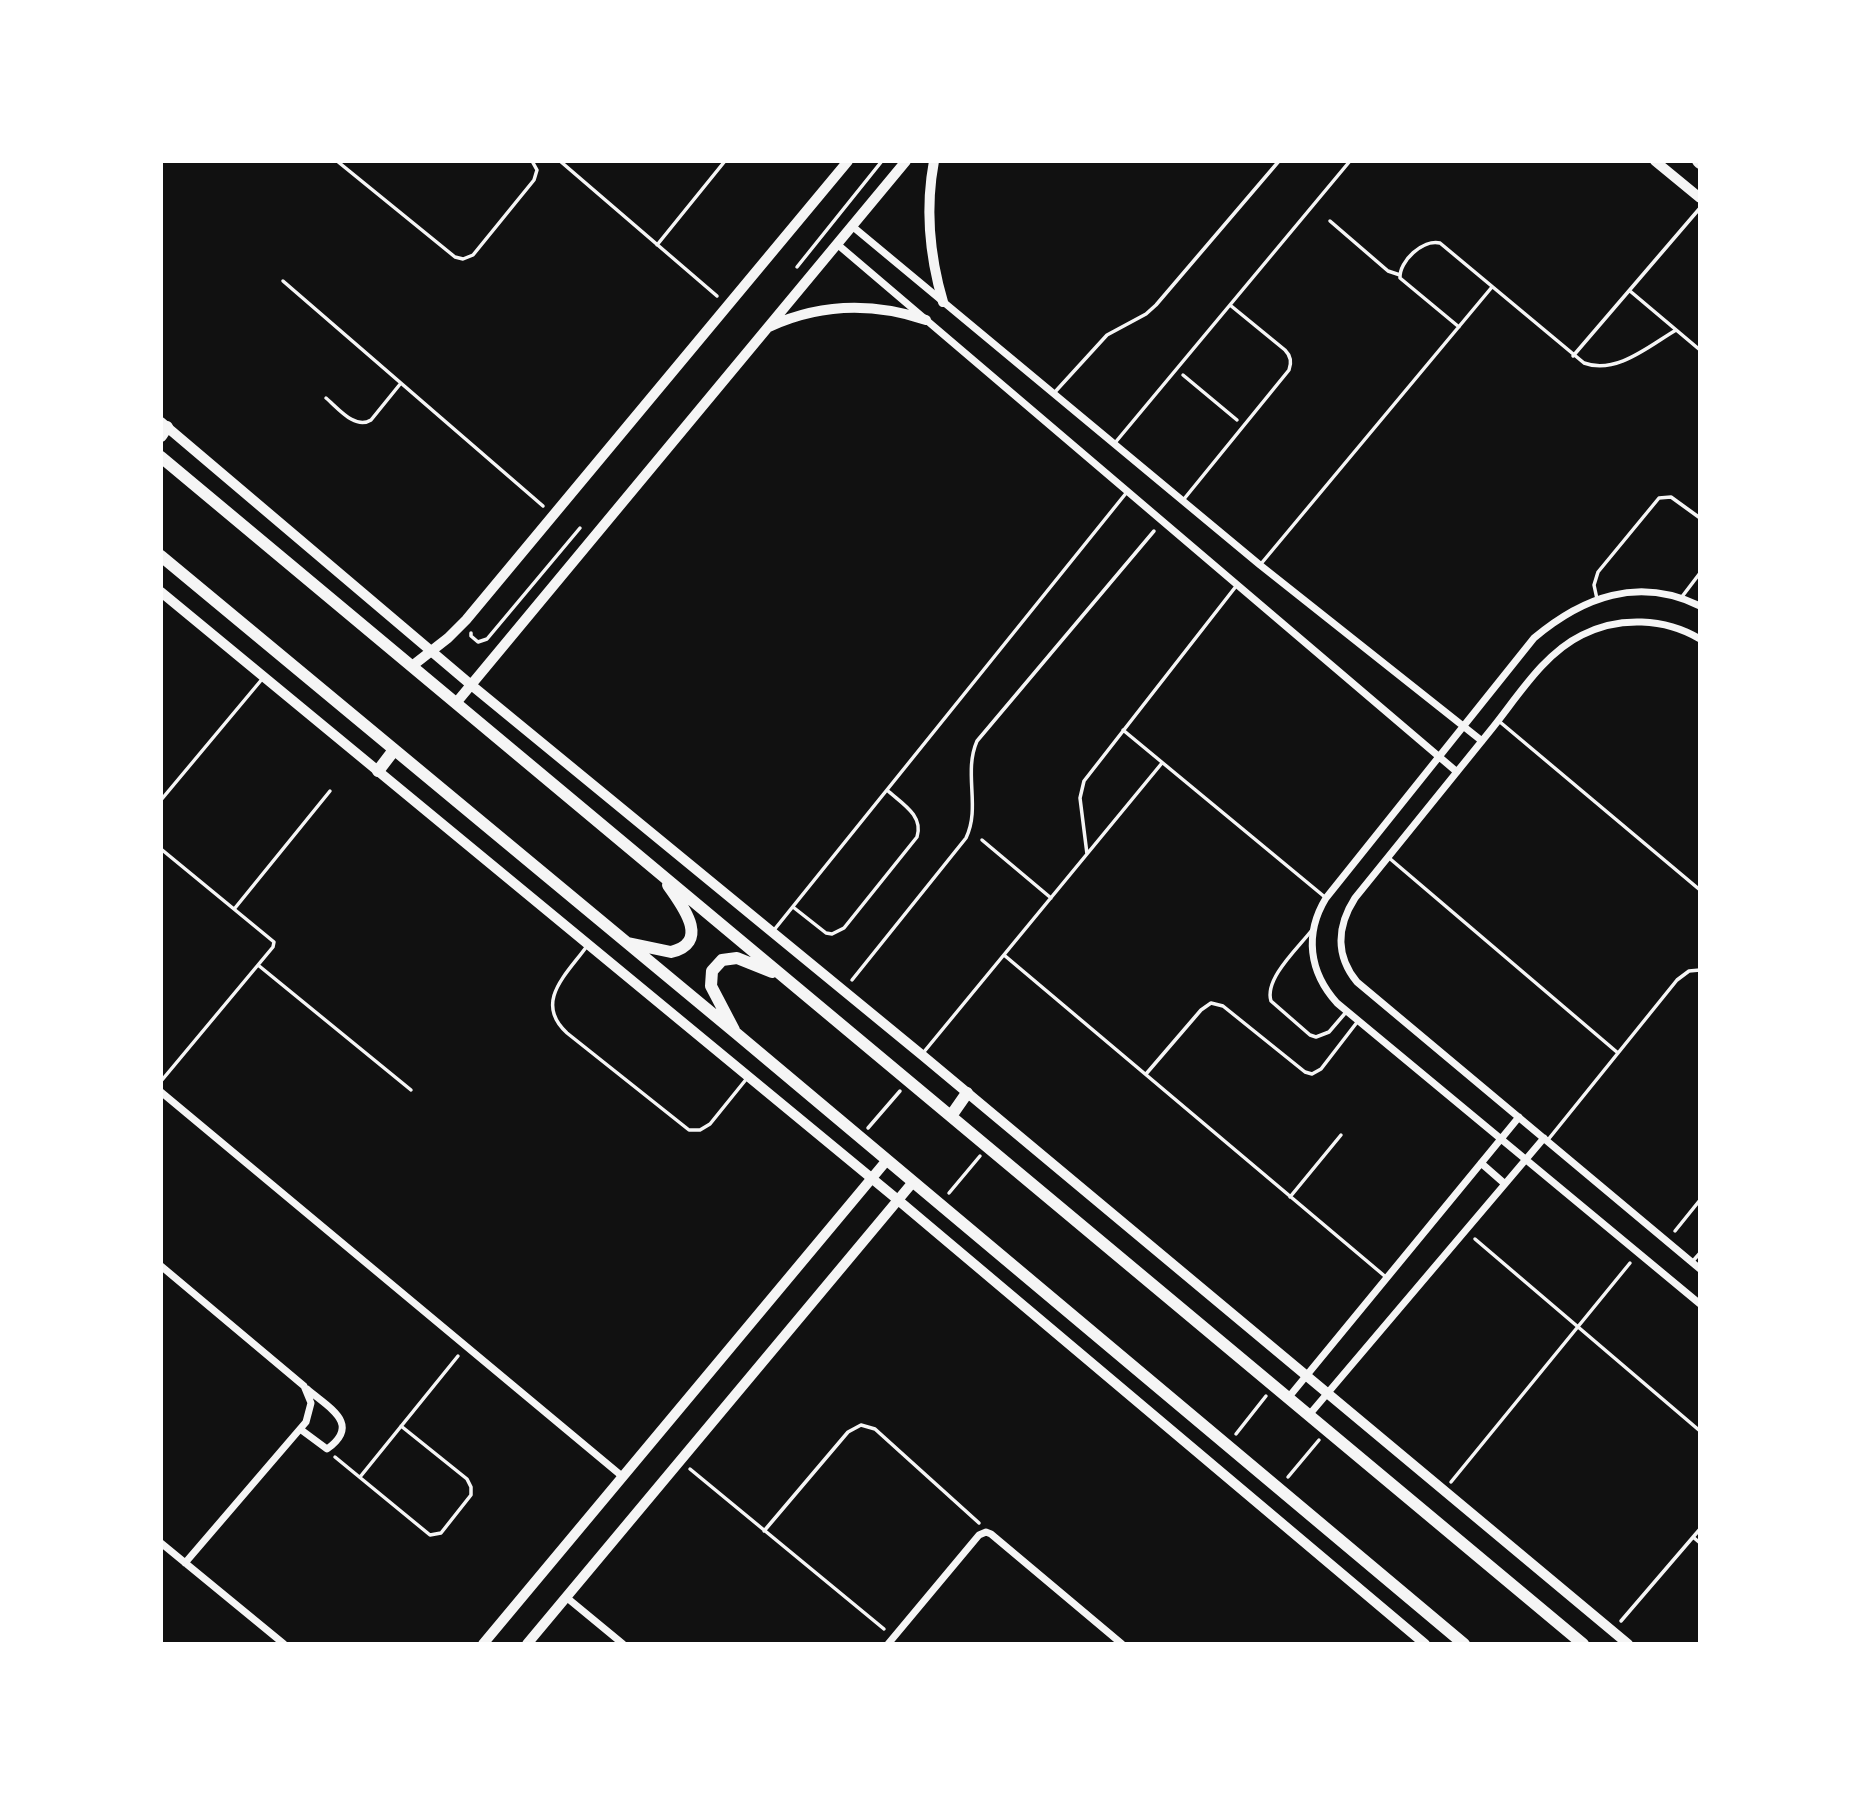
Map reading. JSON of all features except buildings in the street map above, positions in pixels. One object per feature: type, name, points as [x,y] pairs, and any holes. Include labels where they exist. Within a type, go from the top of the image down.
[{"type":"main road","points":[[412,666],[466,620],[848,161]]},
{"type":"main road","points":[[456,703],[906,161]]},
{"type":"main road","points":[[934,161],[929,228],[931,253],[943,302]]},
{"type":"main road","points":[[1655,161],[1700,198]]},
{"type":"main road","points":[[767,328],[805,313],[846,307],[887,309],[926,320]]},
{"type":"main road","points":[[163,428],[470,684],[773,931],[1628,1644]]},
{"type":"main road","points":[[161,457],[1583,1644]]},
{"type":"main road","points":[[161,556],[624,943],[737,1034],[1464,1644]]},
{"type":"main road","points":[[161,592],[898,1200],[1425,1644]]},
{"type":"main road","points":[[378,771],[394,750]]},
{"type":"main road","points":[[624,943],[671,952],[689,941],[692,927],[690,920],[662,873]]},
{"type":"main road","points":[[737,1034],[711,986],[712,971],[716,965],[729,958],[737,958],[785,977]]},
{"type":"main road","points":[[951,1116],[967,1093]]},
{"type":"street","points":[[852,226],[1260,565],[1482,741]]},
{"type":"street","points":[[837,244],[1457,772]]},
{"type":"street","points":[[1700,606],[1664,594],[1630,592],[1597,599],[1566,613],[1534,638],[1326,898],[1313,929],[1312,952],[1317,974],[1329,995],[1700,1304]]},
{"type":"street","points":[[1700,639],[1682,630],[1654,623],[1624,622],[1595,629],[1557,651],[1355,898],[1345,916],[1340,935],[1345,965],[1364,989],[1700,1269]]},
{"type":"street","points":[[161,1092],[622,1477]]},
{"type":"street","points":[[1288,1398],[1519,1117]]},
{"type":"street","points":[[1309,1415],[1505,1184],[1546,1140]]},
{"type":"street","points":[[483,1644],[887,1160]]},
{"type":"street","points":[[1481,1163],[1505,1184]]},
{"type":"street","points":[[527,1644],[913,1182]]},
{"type":"street","points":[[161,1266],[304,1386],[343,1423],[341,1435],[326,1449],[300,1429]]},
{"type":"street","points":[[185,1563],[306,1422],[311,1404],[304,1386]]},
{"type":"street","points":[[888,1644],[983,1532],[991,1534],[1122,1644]]},
{"type":"street","points":[[161,1543],[284,1644]]},
{"type":"street","points":[[566,1597],[623,1644]]},
{"type":"lane","points":[[337,161],[455,257],[463,259],[473,256],[534,180],[537,170],[532,161]]},
{"type":"lane","points":[[1054,393],[1107,335],[1146,314],[1156,305],[1279,161]]},
{"type":"lane","points":[[1115,444],[1350,161]]},
{"type":"lane","points":[[1573,356],[1700,208]]},
{"type":"lane","points":[[1331,221],[1385,268],[1400,275]]},
{"type":"lane","points":[[1459,327],[1402,281],[1401,270],[1420,245],[1440,243],[1573,356],[1591,366],[1616,364],[1676,330]]},
{"type":"lane","points":[[1260,565],[1492,286]]},
{"type":"lane","points":[[1630,291],[1700,350]]},
{"type":"lane","points":[[1183,500],[1289,370],[1291,359],[1285,350],[1230,305]]},
{"type":"lane","points":[[773,931],[1127,492]]},
{"type":"lane","points":[[1597,599],[1594,585],[1598,572],[1659,498],[1671,497],[1700,518]]},
{"type":"lane","points":[[1681,598],[1700,573]]},
{"type":"lane","points":[[1087,854],[1081,790],[1089,773],[1237,585]]},
{"type":"lane","points":[[161,800],[263,677]]},
{"type":"lane","points":[[1498,720],[1700,890]]},
{"type":"lane","points":[[1123,730],[1326,898]]},
{"type":"lane","points":[[922,1055],[1162,762]]},
{"type":"lane","points":[[793,907],[826,933],[838,933],[844,928],[919,830],[919,822],[914,815],[887,790]]},
{"type":"lane","points":[[982,840],[1051,898]]},
{"type":"lane","points":[[1388,857],[1618,1053]]},
{"type":"lane","points":[[1313,929],[1272,981],[1269,988],[1271,1001],[1310,1035],[1316,1037],[1329,1032],[1347,1011]]},
{"type":"lane","points":[[588,944],[553,992],[552,1011],[555,1020],[567,1033],[689,1130],[700,1130],[710,1124],[749,1077]]},
{"type":"lane","points":[[1004,955],[1387,1278]]},
{"type":"lane","points":[[1546,1140],[1682,975],[1700,970]]},
{"type":"lane","points":[[1146,1074],[1201,1010],[1211,1003],[1223,1006],[1311,1074],[1321,1069],[1358,1021]]},
{"type":"lane","points":[[1290,1197],[1341,1135]]},
{"type":"lane","points":[[1692,1262],[1700,1253]]},
{"type":"path","points":[[560,161],[728,305]]},
{"type":"path","points":[[657,245],[725,161]]},
{"type":"path","points":[[795,270],[882,161]]},
{"type":"path","points":[[283,281],[553,515]]},
{"type":"path","points":[[1176,369],[1244,426]]},
{"type":"path","points":[[326,398],[357,423],[364,424],[371,420],[401,383]]},
{"type":"path","points":[[844,990],[966,838],[972,822],[971,759],[978,741],[1162,521]]},
{"type":"path","points":[[474,626],[471,631],[474,640],[482,642],[487,639],[585,522]]},
{"type":"path","points":[[235,908],[330,791]]},
{"type":"path","points":[[161,849],[274,942],[161,1081]]},
{"type":"path","points":[[258,965],[411,1090]]},
{"type":"path","points":[[860,1137],[909,1081]]},
{"type":"path","points":[[939,1205],[988,1147]]},
{"type":"path","points":[[1666,1241],[1700,1200]]},
{"type":"path","points":[[1465,1231],[1700,1431]]},
{"type":"path","points":[[1443,1491],[1638,1253]]},
{"type":"path","points":[[360,1477],[466,1346]]},
{"type":"path","points":[[1227,1446],[1274,1386]]},
{"type":"path","points":[[764,1531],[848,1432],[861,1425],[875,1429],[991,1534]]},
{"type":"path","points":[[326,1449],[430,1535],[441,1533],[471,1495],[471,1487],[467,1479],[401,1426]]},
{"type":"path","points":[[1279,1489],[1327,1430]]},
{"type":"path","points":[[681,1460],[894,1637]]},
{"type":"path","points":[[1612,1631],[1700,1529]]},
{"type":"path","points":[[1693,1537],[1700,1543]]}]
